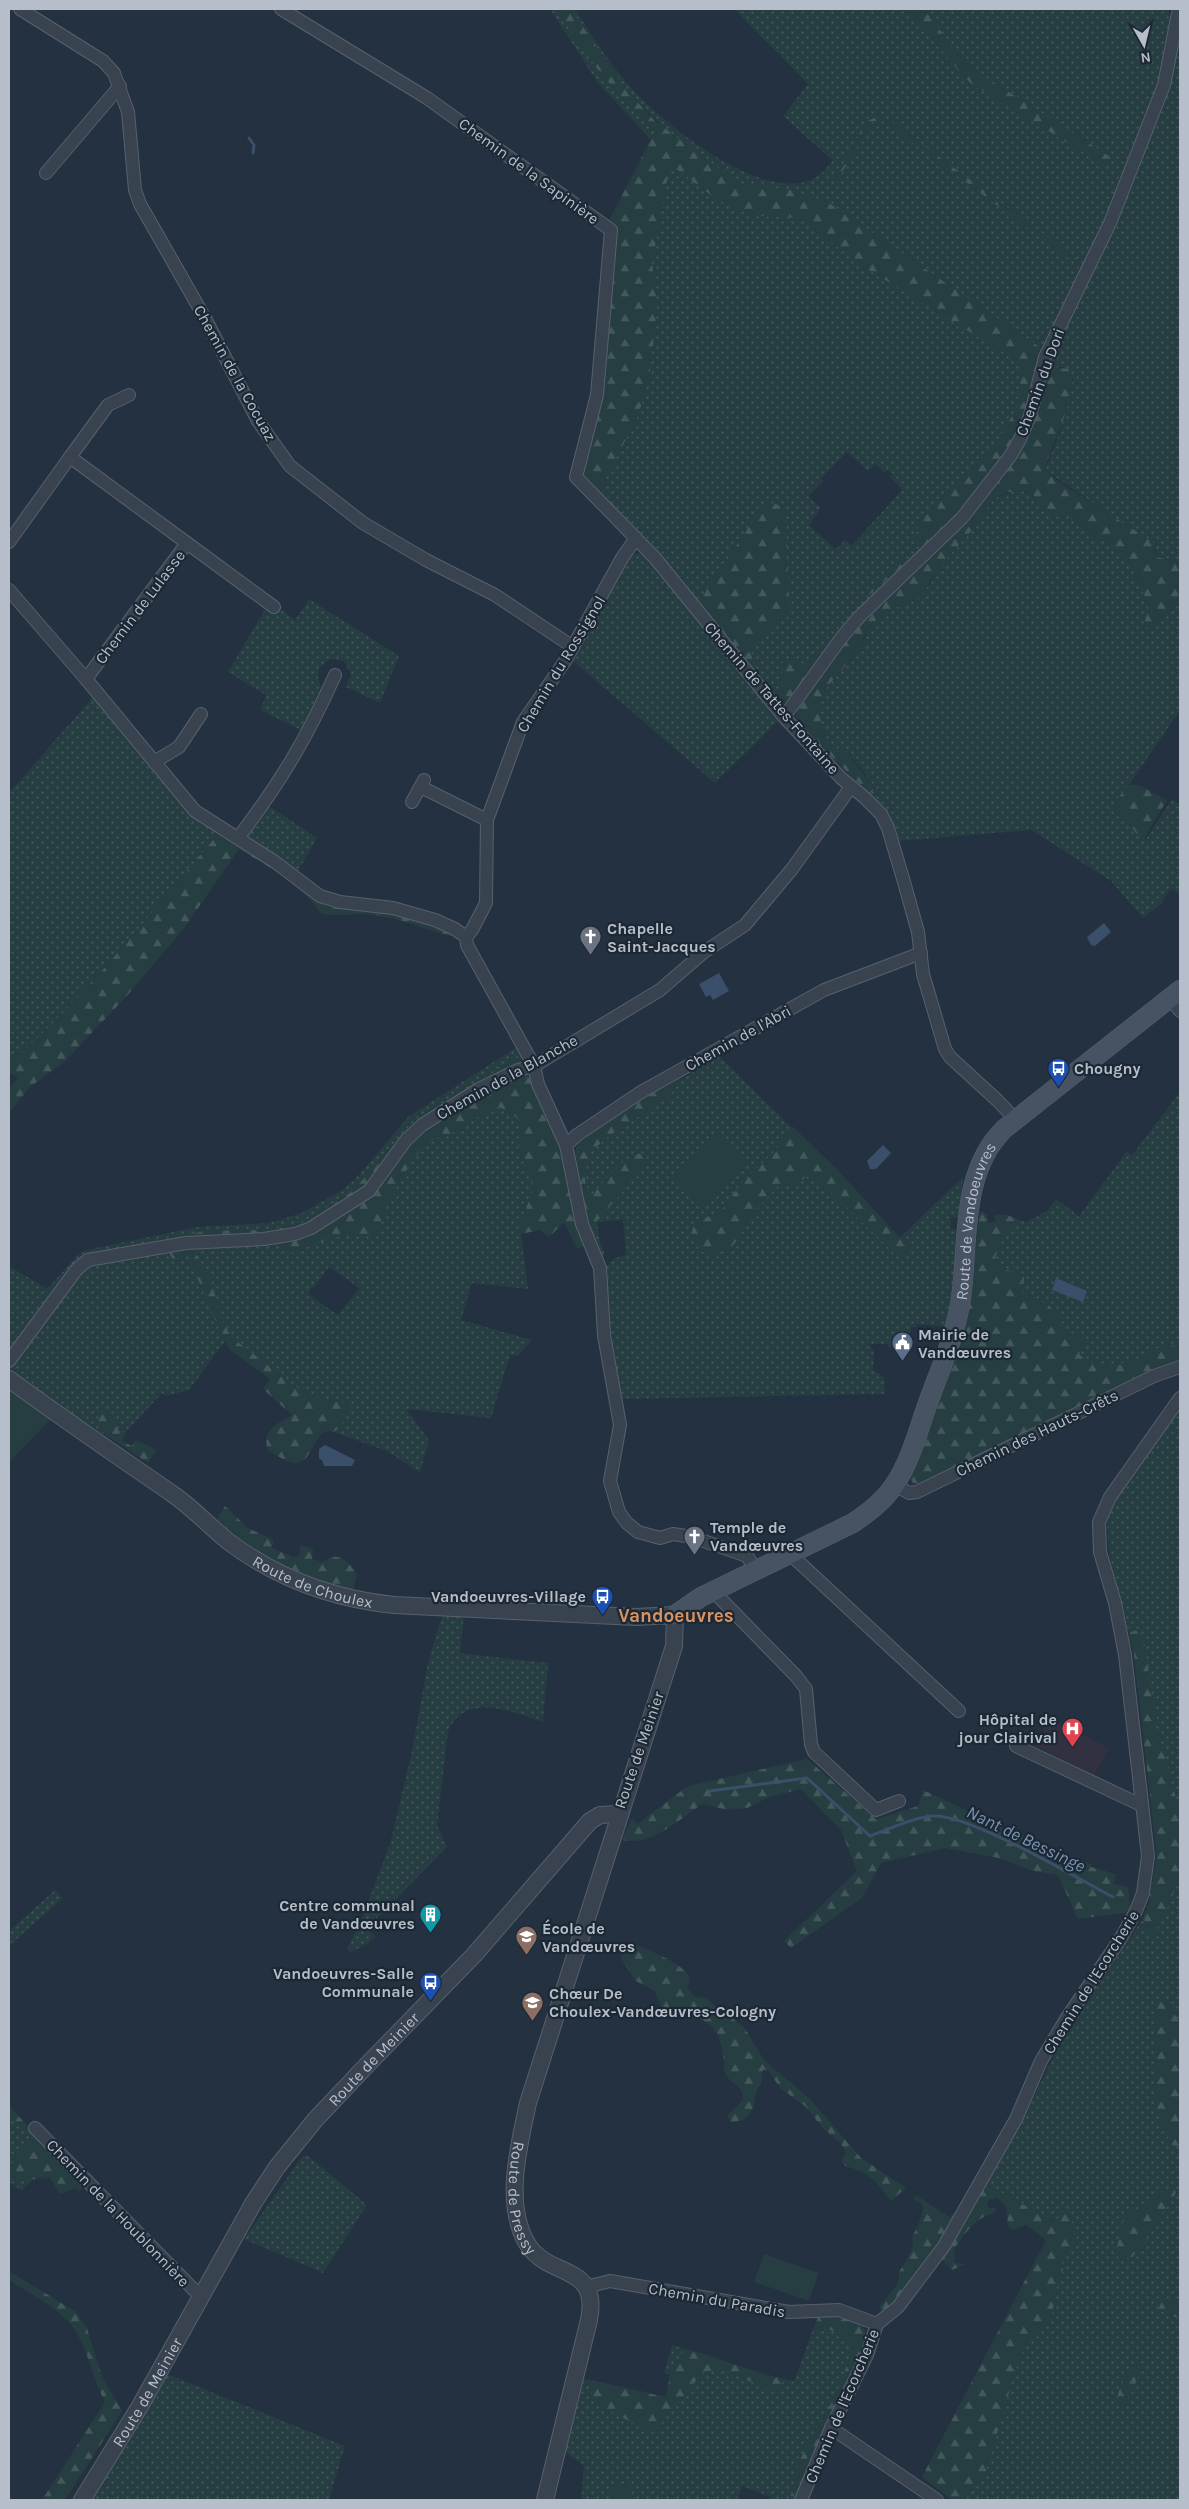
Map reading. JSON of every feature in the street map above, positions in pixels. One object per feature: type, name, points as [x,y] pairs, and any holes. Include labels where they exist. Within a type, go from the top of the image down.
[{"type":"main road","name":"Route de Vandoeuvres","points":[[674,1615],[713,1591],[863,1516],[881,1501],[894,1485],[913,1444],[957,1320],[972,1189],[978,1167],[990,1145],[1016,1120],[1177,1000]]},
{"type":"street","name":"Chemin de la Cocuaz","points":[[20,9],[103,61],[114,72],[128,112],[136,190],[140,204],[206,320],[258,421],[290,466],[363,523],[426,560],[495,595],[573,647]]},
{"type":"street","name":"Chemin de la Sapinière","points":[[281,9],[427,98],[611,230],[597,395],[576,477]]},
{"type":"street","name":"Chemin du Dori","points":[[784,717],[842,637],[859,617],[962,518],[1011,455],[1020,440],[1030,416],[1045,357],[1110,223],[1164,85],[1178,12]]},
{"type":"street","points":[[46,173],[120,86]]},
{"type":"street","points":[[9,542],[108,405],[129,395]]},
{"type":"street","name":"Chemin de Lulasse","points":[[70,457],[187,544],[86,678]]},
{"type":"street","name":"Chemin de Tattes-Fontaine","points":[[576,477],[655,558],[784,717],[851,788],[874,806],[888,828],[918,932],[923,974],[939,1034],[950,1057],[1005,1107],[1016,1120]]},
{"type":"street","name":"Chemin du Rossignol","points":[[466,937],[472,930],[486,903],[487,820],[523,722],[573,647],[622,558],[636,538]]},
{"type":"street","points":[[187,544],[274,607]]},
{"type":"street","name":"Chemin de Lulasse","points":[[9,590],[86,678],[195,811],[275,862],[320,896],[340,902],[402,910],[435,920],[455,929],[466,937]]},
{"type":"street","points":[[238,838],[297,755],[335,675]]},
{"type":"street","points":[[154,762],[179,746],[201,714]]},
{"type":"street","points":[[412,802],[423,783],[487,820]]},
{"type":"street","name":"Chemin de la Blanche","points":[[9,1361],[77,1269],[88,1260],[186,1243],[264,1239],[305,1230],[369,1191],[406,1140],[422,1125],[479,1089],[518,1070],[534,1066],[660,990],[704,952],[745,925],[792,869],[851,788]]},
{"type":"street","points":[[466,937],[467,945],[534,1066],[538,1084],[566,1145],[582,1224],[600,1268],[604,1335],[620,1424],[610,1481],[619,1512],[626,1523],[638,1532],[660,1538],[673,1534],[692,1537],[747,1556],[756,1570]]},
{"type":"street","name":"Chemin de l'Abri","points":[[566,1145],[577,1135],[641,1092],[824,990],[921,953]]},
{"type":"street","name":"Chemin des Hauts-Crêts","points":[[894,1485],[909,1492],[917,1492],[1145,1380],[1180,1367]]},
{"type":"street","name":"Route de Choulex","points":[[9,1379],[112,1454],[176,1497],[237,1548],[280,1573],[313,1588],[355,1600],[397,1605],[636,1617],[674,1615]]},
{"type":"street","name":"Chemin de l'Ecorcherie","points":[[801,2500],[832,2428],[864,2362],[877,2324],[898,2307],[944,2246],[1016,2119],[1030,2084],[1061,2027],[1136,1911],[1145,1886],[1148,1865],[1125,1655],[1115,1603],[1100,1552],[1099,1522],[1110,1497],[1180,1398]]},
{"type":"street","points":[[789,1553],[959,1710]]},
{"type":"street","points":[[713,1591],[796,1676],[806,1689],[810,1744],[820,1759],[876,1810],[899,1801]]},
{"type":"street","name":"Route de Meinier","points":[[82,2500],[140,2406],[264,2185],[304,2133],[395,2035],[456,1975],[590,1822],[600,1815],[620,1814],[674,1646],[674,1615]]},
{"type":"street","points":[[1016,1746],[1141,1805]]},
{"type":"street","name":"Route de Pressy","points":[[586,2287],[571,2273],[536,2254],[528,2244],[518,2218],[516,2171],[528,2103],[620,1814]]},
{"type":"street","name":"Chemin de la Houblonnière","points":[[35,2128],[201,2297]]},
{"type":"street","name":"Chemin du Paradis","points":[[586,2287],[610,2281],[789,2312],[839,2310],[877,2324]]},
{"type":"street","points":[[545,2500],[589,2320],[591,2302],[586,2287]]},
{"type":"street","points":[[832,2428],[937,2500]]},
{"type":"shaded area","points":[[1104,923],[1111,932],[1095,946],[1091,945],[1087,937]]},
{"type":"shaded area","points":[[719,973],[729,991],[713,1000],[710,995],[706,997],[699,984]]},
{"type":"shaded area","points":[[883,1145],[891,1153],[876,1169],[870,1169],[867,1161]]},
{"type":"shaded area","points":[[1056,1278],[1087,1291],[1083,1302],[1052,1290]]},
{"type":"shaded area","points":[[325,1445],[355,1460],[352,1466],[324,1466],[322,1460],[319,1459],[319,1449]]},
{"type":"shaded area","name":"Hôpital de jour Clairival","points":[[1051,1718],[1109,1748],[1094,1776],[1036,1746]]},
{"type":"green space","points":[[550,9],[558,9],[590,59],[655,131],[659,123],[626,90],[571,9],[575,9],[618,73],[651,108],[674,128],[702,148],[731,165],[761,178],[789,184],[814,178],[832,160],[783,116],[808,84],[734,9],[907,9],[963,76],[973,85],[1107,166],[1112,158],[966,65],[924,9],[1169,9],[1170,40],[1163,71],[1152,101],[1100,230],[1075,285],[1041,348],[826,201],[742,185],[791,196],[1037,360],[1005,451],[959,512],[852,617],[780,705],[579,476],[595,430],[602,392],[618,227],[608,223],[651,140],[598,83]],"holes":[[[847,452],[868,471],[875,464],[885,473],[888,470],[893,474],[890,477],[902,490],[852,545],[845,540],[836,549],[809,525],[821,508],[808,496],[823,481],[821,479]]]},
{"type":"green space","points":[[558,9],[571,9],[626,90],[655,121],[740,184],[791,190],[826,201],[1041,348],[1020,427],[1005,451],[959,512],[924,545],[918,545],[915,542],[918,523],[948,494],[964,473],[979,464],[994,448],[1017,407],[1022,364],[864,267],[799,218],[760,216],[737,210],[716,199],[670,164],[652,263],[657,306],[649,379],[638,416],[600,489],[615,505],[614,508],[579,476],[595,430],[602,392],[618,227],[608,223],[655,131],[590,59]]},
{"type":"green space","points":[[907,9],[924,9],[966,65],[1112,158],[1107,167],[973,85],[963,76]]},
{"type":"green space","points":[[1180,36],[1180,562],[1157,556],[1155,546],[1045,470],[1059,434],[1073,379],[1064,367],[1049,368],[1171,73]]},
{"type":"green space","points":[[876,117],[888,119],[1080,261],[1078,265],[886,123],[878,120],[871,123],[838,179],[835,178],[866,122]]},
{"type":"green space","points":[[1050,367],[1069,369],[1072,378],[1072,390],[1069,404],[1045,470],[1059,482],[1153,542],[1157,557],[1180,562],[1180,601],[1149,628],[1144,625],[1149,606],[1127,557],[1110,542],[1095,538],[1066,512],[1053,519],[1034,496],[1026,491],[1007,492],[993,499],[968,535],[939,567],[923,593],[914,601],[895,608],[876,620],[866,630],[861,648],[825,689],[819,711],[823,734],[836,748],[847,753],[875,788],[870,794],[802,728],[796,717],[798,708],[856,628],[966,524],[1018,456],[1033,427]]},
{"type":"green space","points":[[1015,490],[1032,495],[1051,512],[1058,514],[1066,512],[1095,538],[1110,542],[1127,557],[1149,606],[1144,626],[1149,628],[1180,601],[1180,710],[1129,785],[1109,809],[1123,816],[1136,833],[1146,839],[1172,799],[1180,805],[1180,894],[1170,889],[1161,904],[1143,918],[1111,881],[1031,830],[898,841],[893,823],[870,794],[875,788],[849,755],[838,749],[825,736],[821,726],[819,711],[821,698],[834,678],[858,652],[864,642],[866,631],[876,620],[895,608],[914,601],[930,584],[939,567],[968,535],[993,499]]},
{"type":"green space","points":[[771,503],[782,506],[786,520],[788,618],[782,613],[756,646],[756,651],[751,653],[755,668],[778,698],[783,678],[781,667],[783,661],[789,659],[805,664],[817,654],[820,656],[789,700],[780,705],[698,602],[764,505]]},
{"type":"green space","points":[[643,554],[649,559],[778,721],[715,783],[573,661],[629,556]]},
{"type":"green space","points":[[904,554],[908,561],[868,596],[864,593]]},
{"type":"green space","points":[[309,599],[399,656],[380,703],[346,687],[351,674],[344,661],[330,659],[319,668],[318,678],[322,690],[305,732],[260,710],[266,695],[228,672],[266,608],[275,613],[279,608],[295,620]]},
{"type":"green space","points":[[93,697],[187,812],[218,834],[92,982],[38,1038],[9,1064],[9,793]]},
{"type":"green space","points":[[1129,785],[1139,785],[1167,800],[1144,839],[1136,833],[1123,816],[1109,809]]},
{"type":"green space","points":[[269,806],[317,838],[297,873],[248,839],[247,834]]},
{"type":"green space","points":[[218,834],[268,864],[316,901],[328,907],[407,915],[456,935],[449,936],[384,916],[320,913],[295,885],[239,849],[185,927],[125,998],[63,1063],[30,1087],[9,1113],[9,1089],[18,1077],[9,1073],[9,1064],[38,1038],[92,982]]},
{"type":"green space","points":[[517,1047],[521,1056],[418,1118],[351,1192],[305,1222],[292,1226],[262,1230],[207,1231],[85,1255],[9,1355],[9,1266],[47,1289],[77,1256],[86,1250],[197,1227],[269,1223],[302,1213],[344,1189],[358,1176],[408,1117]]},
{"type":"green space","points":[[521,1056],[521,1062],[431,1115],[366,1188],[293,1232],[171,1240],[170,1237],[207,1231],[262,1230],[292,1226],[305,1222],[351,1192],[418,1118]]},
{"type":"green space","points":[[719,1056],[787,1123],[894,1243],[963,1177],[959,1217],[951,1218],[951,1229],[958,1230],[954,1290],[947,1327],[917,1324],[916,1327],[911,1327],[909,1348],[888,1347],[888,1344],[870,1344],[874,1354],[873,1370],[884,1377],[885,1394],[621,1399],[609,1320],[607,1266],[615,1258],[626,1255],[623,1220],[597,1222],[599,1239],[605,1254],[602,1257],[591,1229],[575,1151],[579,1143]]},
{"type":"green space","points":[[525,1074],[530,1079],[559,1143],[584,1246],[577,1249],[564,1222],[549,1237],[540,1230],[521,1234],[521,1221],[534,1188],[518,1148],[520,1122],[516,1117],[499,1107],[443,1138],[434,1139],[424,1147],[413,1160],[393,1194],[376,1236],[342,1236],[289,1254],[277,1242],[341,1213],[421,1128],[514,1076]]},
{"type":"green space","points":[[527,1075],[559,1143],[564,1222],[550,1236],[540,1230],[521,1234],[528,1289],[472,1283],[461,1320],[532,1340],[518,1356],[510,1355],[491,1418],[406,1409],[429,1440],[420,1473],[387,1451],[328,1430],[321,1433],[307,1457],[293,1463],[299,1389],[264,1368],[229,1336],[189,1390],[166,1396],[162,1393],[125,1433],[120,1444],[92,1427],[91,1429],[10,1372],[10,1366],[86,1265],[192,1246],[193,1249],[277,1242],[312,1231],[411,1138]],"holes":[[[329,1267],[359,1288],[338,1315],[309,1295],[310,1289],[314,1287]]]},
{"type":"green space","points":[[682,1078],[668,1098],[614,1132],[589,1153],[585,1180],[586,1186],[592,1195],[615,1169],[630,1157],[644,1154],[647,1164],[597,1221],[597,1228],[591,1229],[576,1174],[575,1163],[579,1143],[628,1105]]},
{"type":"green space","points":[[1180,1092],[1180,1360],[1153,1369],[917,1484],[911,1480],[970,1299],[980,1211],[987,1214],[988,1223],[995,1222],[995,1215],[1006,1215],[1026,1222],[1047,1211],[1056,1199],[1079,1216],[1127,1151],[1132,1155]]},
{"type":"green space","points":[[792,1126],[835,1167],[912,1251],[897,1256],[812,1174],[793,1185],[780,1184],[754,1213],[737,1240],[727,1250],[720,1253],[700,1251],[692,1234],[693,1225],[723,1209],[741,1183],[775,1151]]},
{"type":"green space","points":[[717,1133],[748,1165],[702,1209],[672,1177]]},
{"type":"green space","points":[[980,1211],[987,1214],[988,1223],[995,1222],[995,1215],[1006,1215],[1019,1219],[1010,1229],[998,1249],[994,1262],[1006,1270],[1024,1274],[1023,1295],[1051,1307],[1067,1332],[1084,1337],[1086,1344],[1079,1354],[1084,1358],[1091,1362],[1116,1364],[1142,1357],[1164,1346],[1180,1346],[1180,1360],[1153,1369],[920,1484],[913,1483],[909,1477],[970,1299]]},
{"type":"green space","points":[[193,1249],[211,1279],[221,1319],[229,1333],[239,1343],[299,1389],[322,1399],[348,1403],[350,1408],[340,1428],[333,1432],[326,1431],[321,1434],[306,1458],[301,1462],[294,1463],[284,1460],[268,1451],[266,1444],[269,1433],[276,1425],[292,1415],[263,1389],[270,1379],[230,1350],[188,1256],[173,1259],[168,1252]]},
{"type":"green space","points":[[9,1389],[52,1418],[9,1462]]},
{"type":"green space","points":[[1180,1408],[1180,2500],[953,2500],[922,2477],[1056,2222],[985,2184],[1021,2123],[1065,2033],[1132,1936],[1144,1916],[1149,1903],[1157,1856],[1134,1654],[1109,1555],[1107,1520],[1118,1497]]},
{"type":"green space","points":[[109,1411],[116,1416],[117,1429],[125,1433],[122,1441],[132,1446],[136,1440],[157,1450],[148,1463],[99,1430],[97,1421],[101,1412]]},
{"type":"green space","points":[[225,1506],[248,1528],[274,1540],[272,1548],[293,1557],[299,1555],[301,1545],[313,1548],[312,1559],[322,1562],[333,1557],[342,1558],[357,1574],[353,1591],[316,1579],[280,1563],[248,1544],[217,1519]]},
{"type":"green space","points":[[464,1614],[460,1653],[548,1663],[543,1722],[491,1708],[478,1708],[466,1711],[456,1719],[448,1731],[437,1825],[447,1847],[367,1928],[375,1937],[367,1944],[349,1953],[348,1947],[360,1923],[390,1844],[412,1751],[428,1662],[442,1616]]},
{"type":"green space","points":[[1137,1630],[1144,1643],[1148,1662],[1149,1688],[1155,1701],[1157,1717],[1155,1732],[1161,1742],[1179,1810],[1180,1876],[1163,1919],[1151,1937],[1146,1934],[1144,1916],[1149,1903],[1157,1856],[1134,1654],[1129,1633]]},
{"type":"green space","points":[[807,1759],[876,1819],[918,1806],[923,1790],[1026,1838],[1091,1864],[1091,1867],[1116,1874],[1114,1884],[1128,1887],[1131,1912],[1078,1919],[1058,1875],[1030,1870],[999,1858],[945,1848],[881,1863],[862,1898],[791,1948],[784,1941],[857,1871],[841,1830],[801,1789],[769,1797],[747,1808],[727,1810],[702,1804],[664,1831],[653,1836],[643,1840],[622,1840],[632,1818],[637,1824],[688,1786]]},
{"type":"green space","points":[[55,1890],[63,1898],[9,1946],[9,1931]]},
{"type":"green space","points":[[629,1942],[660,1955],[682,1968],[689,1977],[687,1988],[694,1996],[705,1998],[744,2027],[764,2060],[811,2100],[861,2158],[906,2188],[891,2201],[867,2175],[845,2166],[841,2161],[846,2153],[841,2144],[821,2126],[805,2106],[780,2088],[768,2070],[763,2070],[761,2083],[750,2114],[743,2119],[731,2122],[727,2116],[743,2100],[743,2095],[725,2073],[724,2056],[717,2034],[708,2023],[701,2020],[674,2018],[661,2006],[655,1991],[636,1981],[620,1957]]},
{"type":"green space","points":[[1161,2000],[1169,2004],[1180,2022],[1179,2146],[1171,2145],[1154,2106],[1155,2009]]},
{"type":"green space","points":[[9,2106],[84,2186],[80,2191],[75,2188],[60,2194],[50,2178],[12,2181],[9,2184],[9,2167],[31,2138],[9,2117]]},
{"type":"green space","points":[[9,2107],[57,2157],[21,2191],[12,2183],[9,2186]]},
{"type":"green space","points":[[307,2155],[367,2205],[323,2273],[244,2239],[301,2158]]},
{"type":"green space","points":[[985,2184],[1055,2222],[1064,2209],[1072,2221],[1076,2239],[1062,2259],[1063,2271],[1058,2282],[1052,2315],[1029,2342],[1019,2358],[986,2471],[965,2500],[953,2500],[922,2477],[1046,2240],[1026,2225],[1013,2230],[1008,2226],[1007,2209],[1003,2203],[996,2198],[989,2200],[987,2205],[989,2208],[996,2209],[995,2213],[982,2218],[971,2226],[962,2237],[954,2249],[955,2263],[966,2264],[952,2270],[942,2260],[961,2230]]},
{"type":"green space","points":[[1173,2189],[1176,2192],[1171,2202],[1149,2229],[1146,2242],[1132,2257],[1119,2259],[1116,2252],[1124,2216],[1165,2190]]},
{"type":"green space","points":[[916,2195],[949,2217],[953,2214],[956,2216],[893,2304],[881,2312],[880,2306],[896,2286],[899,2272],[913,2245],[912,2237],[923,2210],[921,2203],[914,2199]]},
{"type":"green space","points":[[764,2254],[819,2273],[809,2301],[754,2282]]},
{"type":"green space","points":[[9,2271],[76,2312],[87,2328],[102,2377],[122,2411],[65,2500],[42,2500],[105,2402],[86,2353],[72,2326],[51,2307],[9,2280]]},
{"type":"green space","points":[[1164,2297],[1180,2303],[1180,2319],[1158,2310]]},
{"type":"green space","points":[[818,2316],[863,2328],[866,2335],[797,2500],[768,2500],[770,2497],[742,2486],[737,2500],[581,2500],[584,2466],[564,2451],[582,2378],[666,2397],[670,2375],[664,2373],[672,2345],[711,2356],[753,2372],[794,2381]]},
{"type":"green space","points":[[818,2316],[846,2318],[859,2323],[866,2334],[866,2340],[861,2357],[797,2500],[789,2500],[794,2488],[798,2464],[824,2414],[839,2393],[851,2349],[842,2334],[833,2330],[815,2329]]},
{"type":"green space","points":[[685,2349],[784,2380],[776,2392],[720,2369],[703,2372],[656,2430],[652,2428],[648,2431],[593,2402],[590,2381],[666,2397],[671,2369]]},
{"type":"green space","points":[[1136,2365],[1141,2371],[1124,2406],[1120,2406],[1118,2401],[1119,2391],[1133,2366]]},
{"type":"green space","points":[[167,2374],[345,2446],[329,2500],[91,2500]]},
{"type":"green space","points":[[614,2482],[633,2488],[629,2500],[609,2500]]},
{"type":"waterway","points":[[249,138],[254,145],[253,153]]},
{"type":"waterway","name":"Nant de Bessinge","points":[[710,1791],[807,1778],[870,1836],[925,1817],[949,1818],[996,1835],[1113,1897]]},
{"type":"place","name":"Chapelle Saint-Jacques","points":[[591,956]]},
{"type":"place","name":"Chougny","points":[[1058,1087]]},
{"type":"place","name":"Mairie de Vandœuvres","points":[[902,1362]]},
{"type":"place","name":"Temple de Vandœuvres","points":[[694,1555]]},
{"type":"place","name":"Vandoeuvres-Village","points":[[602,1615]]},
{"type":"place","name":"Hôpital de jour Clairival","points":[[1073,1747]]},
{"type":"place","name":"Centre communal de Vandœuvres","points":[[431,1933]]},
{"type":"place","name":"École de Vandœuvres","points":[[526,1956]]},
{"type":"place","name":"Vandoeuvres-Salle Communale","points":[[430,2001]]},
{"type":"place","name":"Chœur De Choulex-Vandœuvres-Cologny","points":[[533,2021]]},
{"type":"district","name":"Vandoeuvres","points":[[676,1616]]}]
